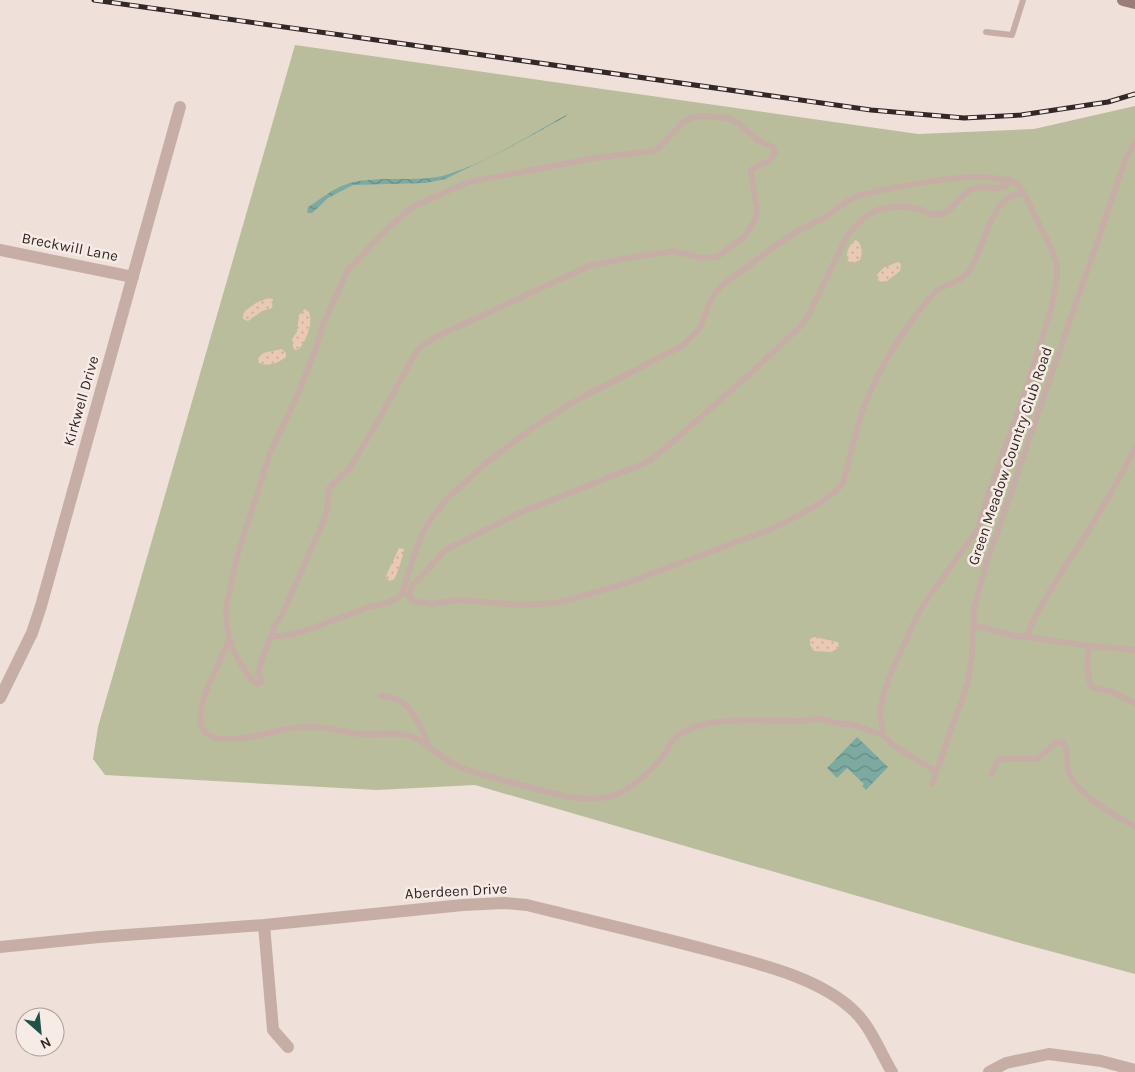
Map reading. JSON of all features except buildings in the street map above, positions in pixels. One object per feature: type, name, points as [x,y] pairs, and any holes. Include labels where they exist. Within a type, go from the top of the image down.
[{"type":"main road","points":[[1123,0],[1135,3]]},
{"type":"street","name":"Kirkwell Drive","points":[[0,698],[32,634],[41,606],[180,107]]},
{"type":"street","name":"Breckwill Lane","points":[[0,250],[133,276]]},
{"type":"street","name":"Aberdeen Drive","points":[[0,947],[464,905],[504,902],[526,905],[768,966],[817,986],[834,994],[855,1011],[868,1029],[892,1072]]},
{"type":"street","points":[[264,924],[273,1030],[288,1047]]},
{"type":"street","points":[[988,1072],[1006,1063],[1049,1054],[1101,1061],[1135,1070]]},
{"type":"lane","points":[[986,32],[1012,35],[1023,0]]},
{"type":"lane","points":[[693,117],[727,118],[737,122],[759,141],[773,147],[775,153],[769,161],[751,170],[757,213],[754,222],[744,237],[717,257],[702,258],[672,251],[589,266],[438,336],[422,346],[406,370],[349,469],[329,488],[324,520],[284,609],[274,626],[272,635],[263,653],[258,675],[262,679],[257,684],[250,678],[239,662],[229,638],[225,620],[236,560],[270,453],[300,390],[323,324],[348,270],[389,227],[414,206],[469,182],[595,158],[654,150],[660,147],[683,122],[693,117]]},
{"type":"lane","name":"Green Meadow Country Club Road","points":[[932,784],[968,682],[972,655],[974,608],[986,565],[1126,158],[1135,143]]},
{"type":"lane","points":[[406,593],[424,530],[433,516],[460,486],[486,463],[542,422],[575,401],[682,346],[700,328],[712,298],[721,286],[795,232],[824,218],[857,196],[960,177],[1008,179],[1024,193],[1057,264],[1057,279],[1050,313],[1026,390],[988,495],[978,529],[917,616],[889,677],[880,713],[883,735]]},
{"type":"lane","points":[[272,635],[277,638],[292,634],[396,599],[406,593],[447,549],[520,513],[648,462],[752,372],[798,329],[808,316],[848,234],[865,217],[877,210],[891,206],[922,210],[932,216],[941,214],[948,211],[968,190],[979,187],[997,188],[1006,186],[1003,180]]},
{"type":"lane","points":[[406,593],[412,601],[427,604],[459,600],[522,605],[557,603],[621,585],[769,530],[787,522],[818,503],[840,488],[843,483],[862,414],[894,346],[930,298],[939,290],[960,280],[971,269],[998,208],[1006,199],[1014,194],[1024,193]]},
{"type":"lane","points":[[1027,637],[1031,624],[1045,596],[1063,570],[1135,448]]},
{"type":"lane","points":[[973,625],[1015,636],[1135,650]]},
{"type":"lane","points":[[229,638],[223,656],[205,694],[201,709],[200,720],[206,733],[219,740],[300,726],[326,728],[358,734],[401,734],[415,737],[428,745],[442,758],[466,769],[556,794],[587,799],[605,798],[631,786],[650,769],[672,740],[681,733],[695,727],[717,722],[764,719],[799,721],[820,719],[838,724],[850,724],[883,735],[893,745],[935,771]]},
{"type":"lane","points":[[1089,646],[1087,665],[1090,684],[1093,688],[1110,691],[1135,703]]},
{"type":"lane","points":[[380,696],[397,699],[417,718],[428,745]]},
{"type":"lane","points":[[991,774],[1001,759],[1037,759],[1058,742],[1063,743],[1068,753],[1069,773],[1080,790],[1115,817],[1135,827]]},
{"type":"green space","points":[[295,45],[918,134],[1034,129],[1135,106],[1135,974],[1009,940],[475,785],[377,790],[105,775],[93,759],[98,727]]},
{"type":"sand","points":[[856,240],[860,244],[862,253],[860,260],[853,263],[848,261],[847,252],[851,244]]},
{"type":"sand","points":[[898,262],[901,264],[900,271],[887,281],[881,282],[878,280],[877,275],[883,268]]},
{"type":"sand","points":[[268,298],[273,299],[272,308],[262,311],[248,321],[243,319],[245,311],[256,303]]},
{"type":"sand","points":[[305,309],[309,312],[310,326],[302,345],[299,349],[295,350],[292,339],[297,332],[299,315]]},
{"type":"sand","points":[[282,349],[286,353],[286,357],[277,363],[259,363],[258,358],[263,353]]},
{"type":"sand","points":[[399,548],[404,549],[403,555],[394,579],[390,581],[386,576]]},
{"type":"sand","points":[[814,637],[838,642],[839,647],[832,652],[814,651],[810,645],[810,639]]},
{"type":"water","points":[[568,114],[503,151],[445,179],[426,183],[353,185],[328,198],[312,213],[307,213],[308,207],[331,191],[347,184],[359,181],[437,177],[465,168],[510,147]]},
{"type":"water","points":[[857,737],[888,767],[866,790],[862,786],[864,784],[847,768],[837,778],[827,768]]},
{"type":"railway","points":[[94,0],[871,110],[964,118],[1021,115],[1108,102],[1135,94]]}]
